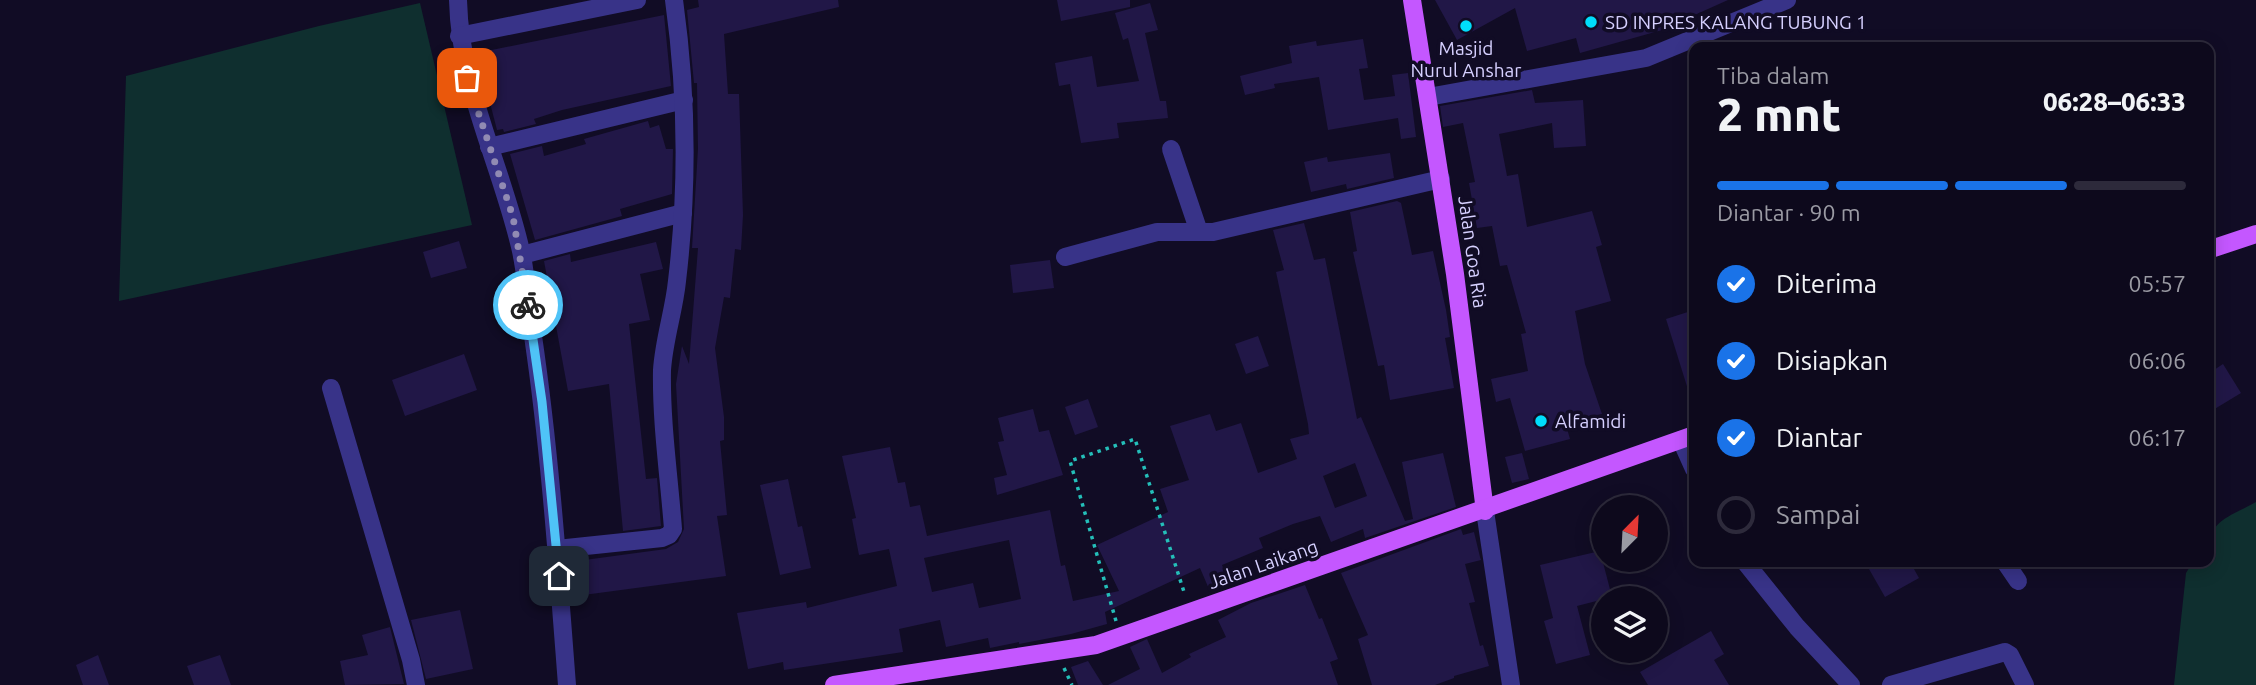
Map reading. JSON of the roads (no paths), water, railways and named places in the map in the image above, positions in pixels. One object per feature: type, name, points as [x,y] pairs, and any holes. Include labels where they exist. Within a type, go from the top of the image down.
[{"type":"main road","name":"Jalan Goa Ria","points":[[1412,0],[1441,179],[1485,511]]},
{"type":"main road","points":[[2214,248],[2256,234]]},
{"type":"main road","name":"Jalan Laikang","points":[[834,685],[1057,653],[1121,636],[1688,438]]},
{"type":"street","points":[[458,0],[459,36],[467,78],[513,217],[522,255],[542,402],[567,685]]},
{"type":"street","points":[[459,36],[637,0]]},
{"type":"street","points":[[557,549],[663,538],[670,535],[673,529],[662,372],[665,338],[677,283],[683,213],[684,100],[674,0]]},
{"type":"street","points":[[1428,97],[1646,58],[1787,0]]},
{"type":"street","points":[[489,147],[684,100]]},
{"type":"street","points":[[1171,149],[1199,232]]},
{"type":"street","points":[[1065,257],[1157,232],[1213,232],[1441,179]]},
{"type":"street","points":[[522,255],[683,213]]},
{"type":"street","points":[[331,388],[408,647],[416,685]]},
{"type":"street","points":[[1485,511],[1511,685]]},
{"type":"street","points":[[1749,567],[1790,619],[1852,685]]},
{"type":"street","points":[[2008,567],[2018,581]]},
{"type":"street","points":[[1891,685],[2005,652],[2010,654],[2025,685]]},
{"type":"place","name":"SD INPRES KALANG TUBUNG 1","points":[[1591,22]]},
{"type":"place","name":"Masjid Nurul Anshar","points":[[1466,26]]},
{"type":"place","name":"Alfamidi","points":[[1541,421]]}]
